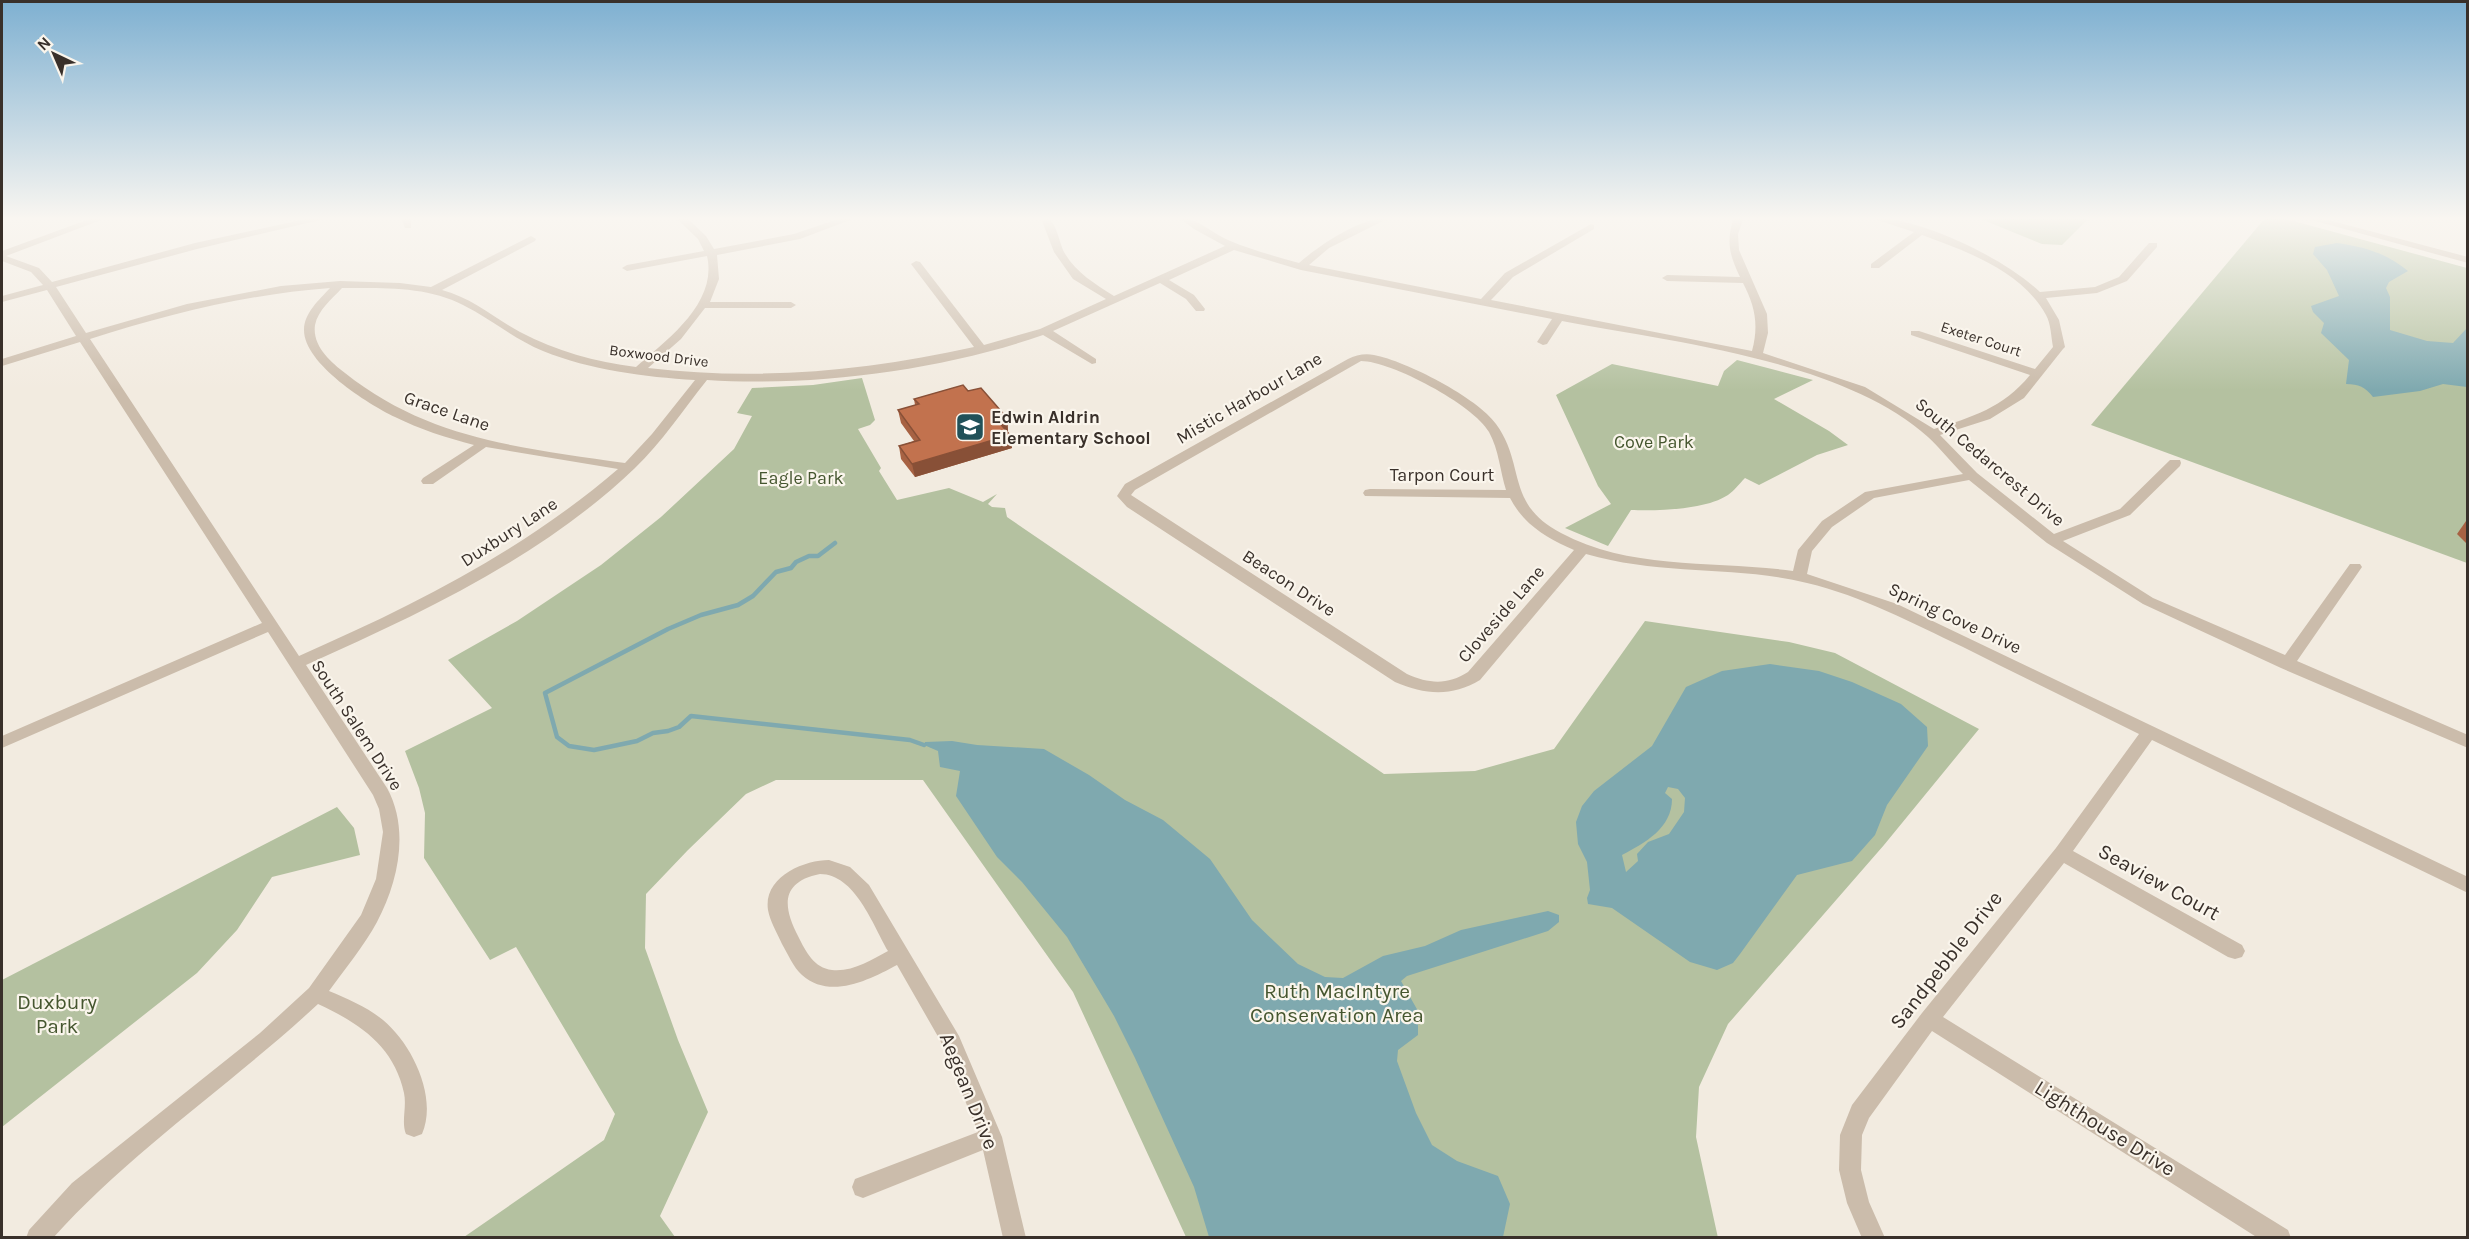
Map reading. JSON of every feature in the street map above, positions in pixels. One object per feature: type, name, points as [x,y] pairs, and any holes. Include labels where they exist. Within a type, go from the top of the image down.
[{"type":"street","name":"South Salem Drive","points":[[36,1238],[80,1191],[267,1039],[316,994],[369,919],[385,879],[392,844],[388,809],[381,793],[49,285],[39,275]]},
{"type":"street","points":[[2,298],[87,275]]},
{"type":"street","points":[[432,291],[463,275]]},
{"type":"street","points":[[639,370],[683,331],[704,305],[714,275]]},
{"type":"street","points":[[924,275],[981,349]]},
{"type":"street","points":[[1075,275],[1114,300]]},
{"type":"street","name":"Boxwood Drive","points":[[2,363],[213,301],[277,290],[340,284],[390,285],[432,291],[466,302],[510,331],[554,351],[585,360],[703,378],[795,379],[904,365],[981,349],[1045,331],[1173,275]]},
{"type":"street","name":"South Cedarcrest Drive","points":[[1342,275],[1757,355],[1801,367],[1861,390],[1900,412],[1932,434],[1972,476],[2052,540],[2148,601],[2468,742]]},
{"type":"street","points":[[1484,302],[1509,275]]},
{"type":"street","points":[[1745,275],[1758,301],[1763,323],[1757,355]]},
{"type":"street","points":[[1932,434],[1986,416],[2020,395],[2059,348],[2052,316],[2038,295],[2011,275]]},
{"type":"street","points":[[2038,295],[2097,290],[2123,279],[2127,275]]},
{"type":"street","points":[[1667,278],[1747,279]]},
{"type":"street","points":[[1162,280],[1190,297],[1200,309]]},
{"type":"street","name":"Grace Lane","points":[[340,284],[313,314],[309,335],[313,346],[324,360],[362,393],[407,420],[483,444],[629,467]]},
{"type":"street","points":[[704,305],[791,305]]},
{"type":"street","points":[[1543,342],[1558,318]]},
{"type":"street","points":[[1045,331],[1092,361]]},
{"type":"street","name":"Exeter Court","points":[[1915,333],[2038,374]]},
{"type":"street","name":"Spring Cove Drive","points":[[1366,357],[1380,361],[1452,394],[1482,415],[1491,425],[1501,445],[1514,494],[1529,515],[1542,528],[1582,550],[1629,561],[1799,576],[1892,607],[2468,886]]},
{"type":"street","name":"Mistic Harbour Lane","points":[[1124,496],[1126,490],[1139,481],[1352,361],[1366,357]]},
{"type":"street","name":"Duxbury Lane","points":[[295,664],[401,617],[475,579],[564,521],[629,467],[703,378]]},
{"type":"street","points":[[428,481],[483,444]]},
{"type":"street","points":[[2052,540],[2125,512],[2175,464]]},
{"type":"street","points":[[1799,576],[1805,550],[1819,532],[1869,495],[1972,476]]},
{"type":"street","name":"Tarpon Court","points":[[1370,493],[1514,494]]},
{"type":"street","name":"Beacon Drive","points":[[1124,496],[1132,504],[1401,678],[1419,686],[1440,688]]},
{"type":"street","name":"Cloveside Lane","points":[[1440,688],[1454,686],[1474,676],[1582,550]]},
{"type":"street","points":[[2287,664],[2355,567]]},
{"type":"street","points":[[2,742],[270,625]]},
{"type":"street","name":"Sandpebble Drive","points":[[1874,1238],[1858,1203],[1850,1170],[1851,1135],[1860,1112],[1929,1019],[2062,853],[2149,732]]},
{"type":"street","name":"Seaview Court","points":[[2062,853],[2235,951]]},
{"type":"street","name":"Aegean Drive","points":[[900,954],[846,978],[824,977],[807,968],[779,918],[777,907],[779,891],[795,875],[829,867],[845,873],[862,890],[949,1036],[991,1137],[1015,1238]]},
{"type":"street","points":[[316,994],[383,1032],[396,1051],[412,1086],[416,1104],[414,1127]]},
{"type":"street","name":"Lighthouse Drive","points":[[1929,1019],[2280,1238]]},
{"type":"street","points":[[863,1187],[991,1137]]},
{"type":"green space","points":[[2217,275],[2467,275],[2467,563],[2091,425]]},
{"type":"green space","name":"Cove Park","points":[[1737,360],[1813,380],[1774,399],[1829,431],[1848,445],[1817,455],[1759,485],[1745,478],[1728,495],[1707,504],[1667,510],[1631,510],[1608,546],[1565,528],[1611,504],[1598,486],[1556,395],[1612,364],[1718,386],[1724,371]]},
{"type":"green space","name":"Ruth MacIntyre Conservation Area","points":[[862,378],[875,420],[870,425],[858,429],[881,468],[879,471],[897,500],[949,488],[983,502],[997,494],[988,504],[992,507],[1005,508],[1007,517],[1384,774],[1475,771],[1554,749],[1645,621],[1789,642],[1835,653],[1979,729],[1884,845],[1728,1024],[1699,1087],[1696,1137],[1718,1238],[1186,1237],[1073,992],[923,780],[776,780],[746,794],[646,894],[645,948],[678,1040],[708,1112],[660,1216],[675,1237],[464,1237],[604,1140],[615,1114],[516,947],[490,960],[424,858],[425,813],[419,788],[405,751],[492,708],[448,660],[517,621],[601,565],[661,517],[734,449],[752,416],[737,413],[752,388],[813,385]]},
{"type":"green space","name":"Duxbury Park","points":[[337,807],[354,828],[360,855],[272,877],[237,930],[197,973],[2,1127],[2,980]]},
{"type":"water","points":[[2329,275],[2401,275],[2389,282],[2386,288],[2390,297],[2390,330],[2427,341],[2453,343],[2467,328],[2467,387],[2443,384],[2420,391],[2373,397],[2361,387],[2346,384],[2349,360],[2321,333],[2324,323],[2313,312],[2311,306],[2339,296]]},
{"type":"water","points":[[1770,664],[1819,671],[1852,682],[1901,704],[1927,727],[1928,746],[1887,805],[1875,835],[1852,861],[1797,875],[1733,963],[1717,970],[1690,962],[1612,908],[1588,904],[1587,898],[1590,890],[1587,862],[1578,844],[1576,822],[1582,806],[1594,791],[1652,746],[1686,687],[1722,671]],"holes":[[[1668,787],[1678,789],[1685,798],[1684,812],[1669,834],[1648,842],[1637,854],[1638,861],[1626,872],[1622,855],[1648,840],[1662,826],[1671,809],[1672,799],[1665,793]]]},
{"type":"water","points":[[952,741],[977,745],[1044,749],[1089,775],[1125,800],[1163,820],[1210,859],[1252,920],[1298,964],[1325,977],[1343,978],[1383,956],[1425,946],[1461,930],[1548,911],[1559,915],[1559,922],[1548,931],[1407,976],[1401,981],[1418,1011],[1418,1035],[1398,1050],[1397,1061],[1416,1113],[1432,1145],[1457,1161],[1498,1176],[1510,1204],[1503,1237],[1209,1237],[1194,1187],[1114,1016],[1067,937],[1022,882],[997,857],[956,796],[960,771],[940,767],[938,751],[924,745],[925,742]]},
{"type":"building","name":"Edwin Aldrin Elementary School","points":[[963,385],[968,391],[981,388],[1007,418],[998,421],[1010,435],[912,464],[899,446],[920,440],[898,410],[919,404],[914,399]]},
{"type":"waterway","points":[[835,543],[818,556],[809,556],[796,562],[791,568],[776,572],[753,596],[738,605],[701,615],[668,629],[545,693],[557,737],[569,746],[594,750],[637,741],[653,733],[668,731],[679,727],[691,716],[910,740],[924,745]]},
{"type":"place","name":"Edwin Aldrin Elementary School","points":[[970,427]]},
{"type":"park label","name":"Eagle Park","points":[[801,478]]}]
